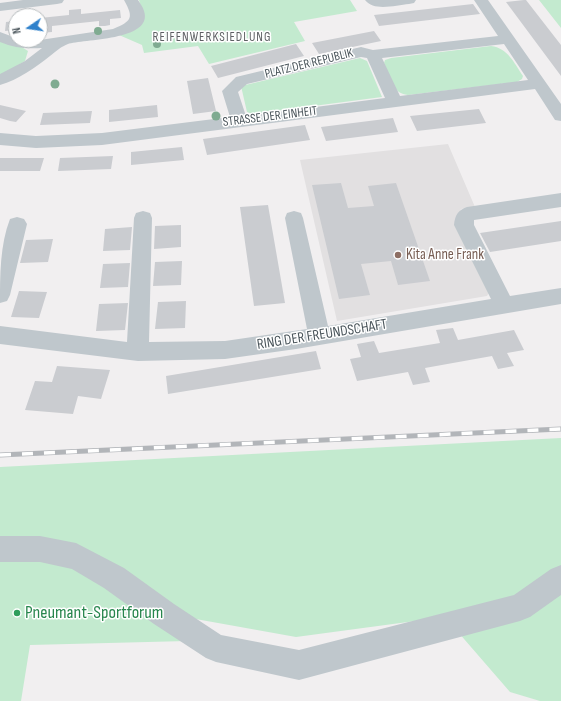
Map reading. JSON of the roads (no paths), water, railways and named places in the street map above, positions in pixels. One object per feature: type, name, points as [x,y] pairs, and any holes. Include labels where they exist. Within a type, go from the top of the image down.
[{"type":"street","points":[[0,7],[57,0]]},
{"type":"street","points":[[0,36],[26,44],[112,34],[133,25],[137,20],[137,7],[131,0]]},
{"type":"street","points":[[375,2],[409,0]]},
{"type":"street","points":[[481,0],[561,116]]},
{"type":"street","points":[[373,55],[508,39]]},
{"type":"street","points":[[0,80],[30,64],[61,40]]},
{"type":"street","name":"PLATZ DER REPUBLIK","points":[[239,121],[230,91],[242,80],[361,52],[373,55],[394,101]]},
{"type":"street","name":"STRASSE DER EINHEIT","points":[[0,139],[36,142],[102,139],[394,101],[540,84]]},
{"type":"street","points":[[504,305],[464,225],[464,218],[467,214],[561,200]]},
{"type":"street","points":[[138,352],[143,218]]},
{"type":"street","points":[[294,218],[319,336]]},
{"type":"street","points":[[0,295],[17,224]]},
{"type":"street","name":"RING DER FREUNDSCHAFT","points":[[0,335],[138,352],[225,350],[561,296]]},
{"type":"street","points":[[0,549],[40,549],[76,556],[114,578],[164,614],[216,648],[299,665],[520,608],[561,579]]},
{"type":"railway","points":[[0,455],[561,429]]},
{"type":"place","name":"Kita Anne Frank","points":[[398,255]]},
{"type":"place","name":"Pneumant-Sportforum","points":[[17,613]]},
{"type":"district","name":"REIFENWERKSIEDLUNG","points":[[212,38]]}]
